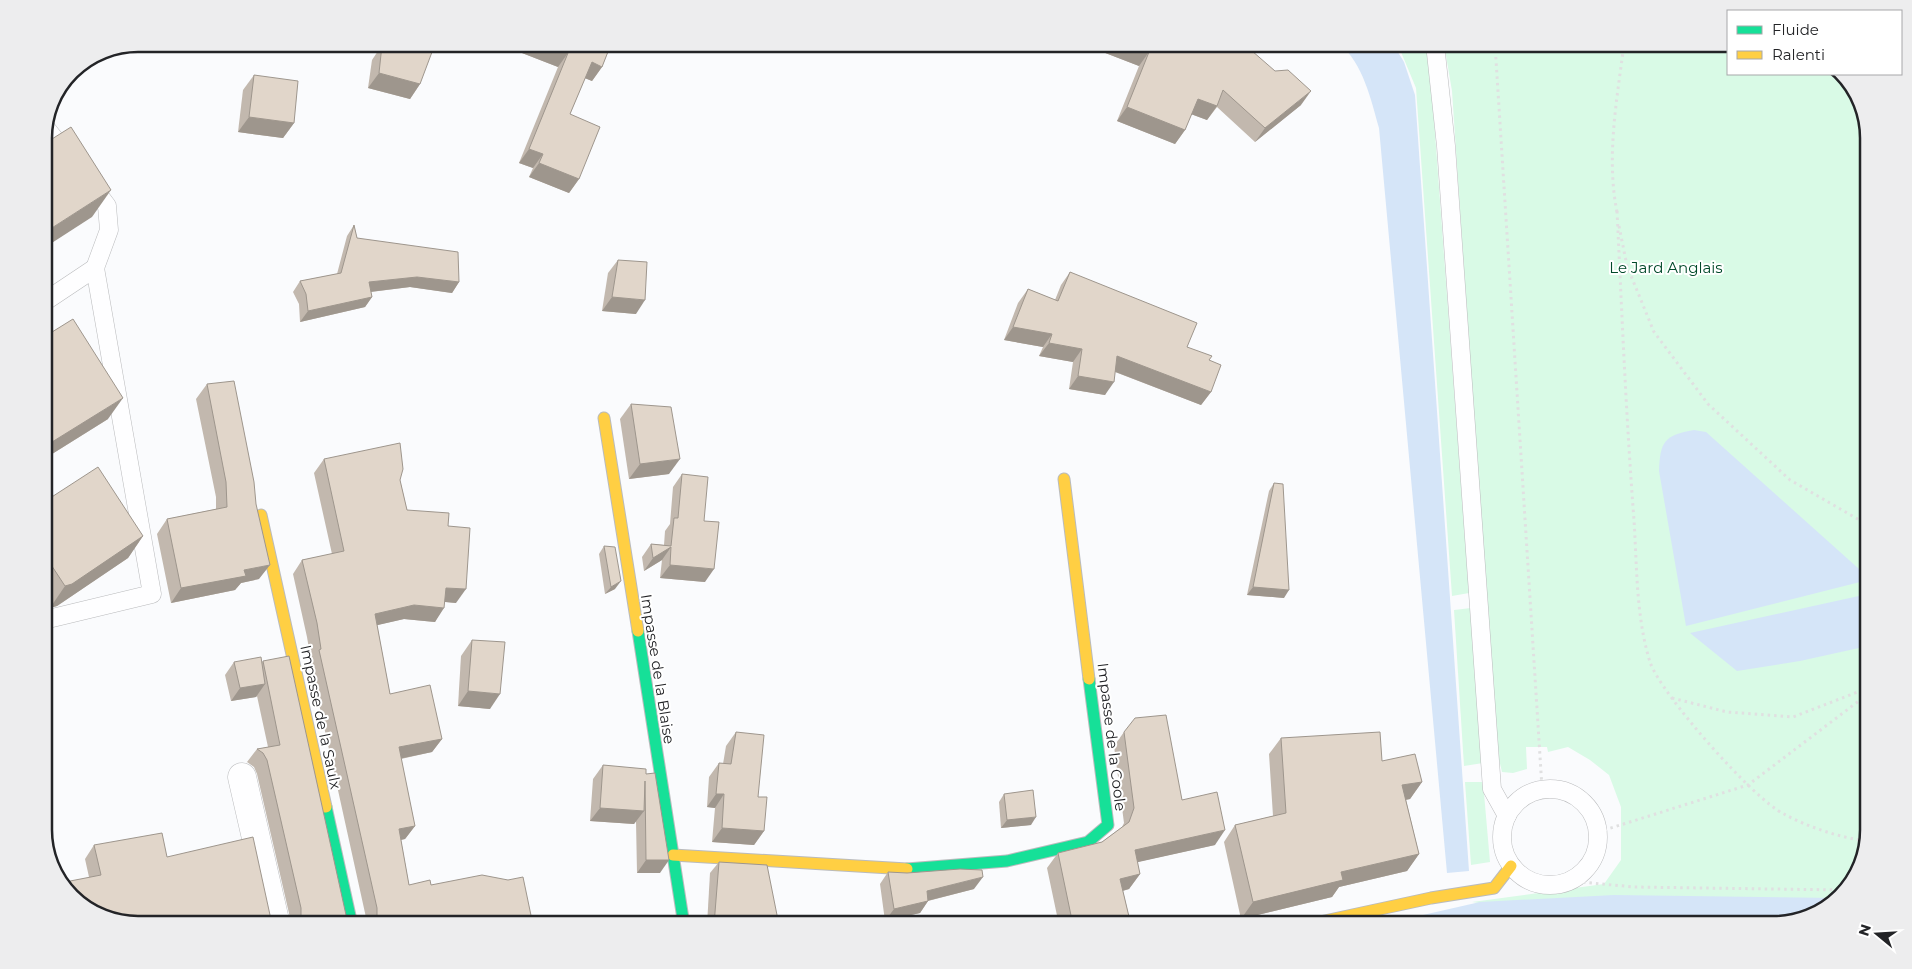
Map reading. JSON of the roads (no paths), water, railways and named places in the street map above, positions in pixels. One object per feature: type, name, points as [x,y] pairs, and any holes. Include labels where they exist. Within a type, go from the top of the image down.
[{"type":"street","name":"Impasse de la Blaise","points":[[604,418],[682,916]]},
{"type":"street","name":"Impasse de la Coole","points":[[672,855],[897,870],[1007,862],[1088,842],[1108,825],[1064,479]]},
{"type":"street","name":"Impasse de la Saulx","points":[[261,515],[350,916]]},
{"type":"street","points":[[242,777],[274,916]]},
{"type":"street","points":[[1348,916],[1431,898],[1494,888],[1511,866]]},
{"type":"lane","points":[[1436,52],[1446,146],[1492,789],[1507,816]]},
{"type":"lane","points":[[53,137],[107,206],[109,230],[95,268],[152,594],[53,618]]},
{"type":"lane","points":[[53,296],[95,268]]},
{"type":"lane","points":[[1542,788],[1562,790],[1575,796],[1591,812],[1598,832],[1597,847],[1592,861],[1583,873],[1570,881],[1554,885],[1538,884],[1523,877],[1511,866],[1502,841],[1507,816],[1517,802],[1542,788]]},
{"type":"water","points":[[1348,52],[1398,52],[1404,62],[1415,95],[1469,871],[1447,873],[1379,128],[1369,94],[1355,61]]},
{"type":"water","points":[[1694,430],[1706,432],[1860,570],[1860,582],[1686,626],[1659,471],[1661,453],[1666,442],[1676,434]]},
{"type":"water","points":[[1860,596],[1860,648],[1800,661],[1737,671],[1690,633]]},
{"type":"water","points":[[1614,895],[1827,898],[1806,910],[1784,916],[1419,916],[1480,902]]},
{"type":"park label","name":"Le Jard Anglais","points":[[1666,267]]}]
